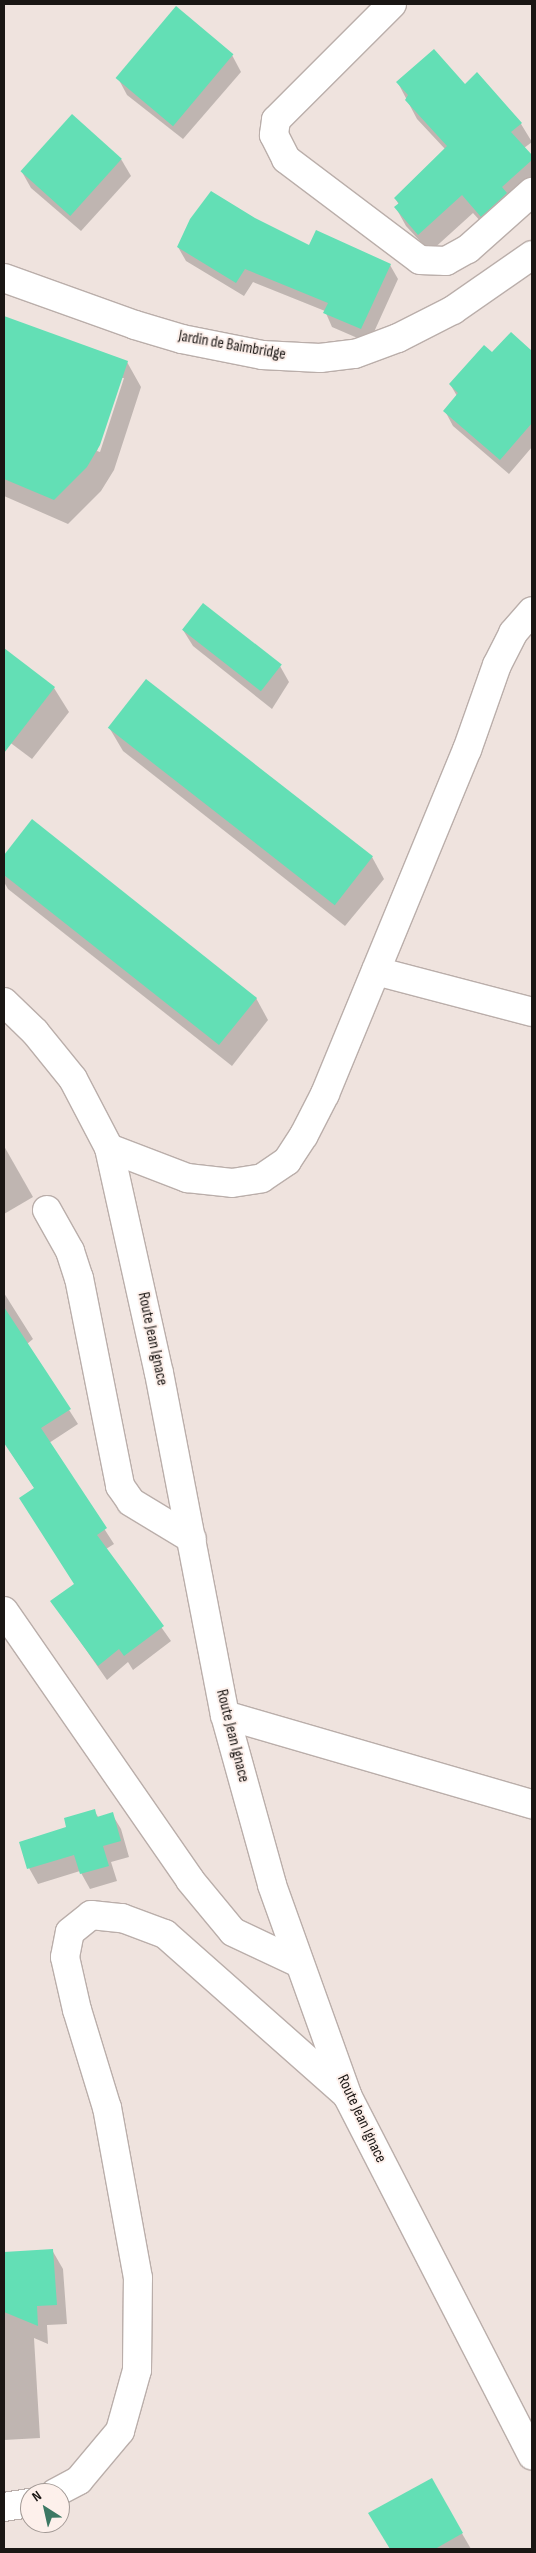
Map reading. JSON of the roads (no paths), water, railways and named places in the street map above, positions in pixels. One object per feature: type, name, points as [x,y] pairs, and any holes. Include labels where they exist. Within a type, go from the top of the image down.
[{"type":"street","points":[[392,4],[276,120],[274,135],[286,159],[420,260],[446,260],[468,249],[532,192]]},
{"type":"street","name":"Jardin de Baimbridge","points":[[4,278],[135,325],[182,339],[262,355],[320,358],[355,354],[398,338],[453,310],[532,255]]},
{"type":"street","points":[[109,1148],[187,1178],[232,1183],[262,1178],[286,1161],[304,1135],[376,971],[467,750],[497,665],[512,633],[532,611]]},
{"type":"street","points":[[376,971],[532,1012]]},
{"type":"street","name":"Route Jean Ignace","points":[[4,1002],[35,1032],[73,1079],[109,1148],[160,1373],[225,1715],[272,1885],[348,2097],[532,2455]]},
{"type":"street","points":[[47,1210],[70,1251],[79,1278],[120,1486],[131,1502],[192,1539]]},
{"type":"street","points":[[4,1611],[190,1880],[233,1932],[300,1963]]},
{"type":"street","points":[[225,1715],[532,1804]]},
{"type":"street","points":[[70,2485],[79,2480],[120,2431],[137,2370],[138,2278],[107,2108],[77,2010],[65,1957],[70,1932],[91,1915],[122,1918],[165,1934],[348,2097]]},
{"type":"street","points":[[4,2507],[20,2505]]}]
